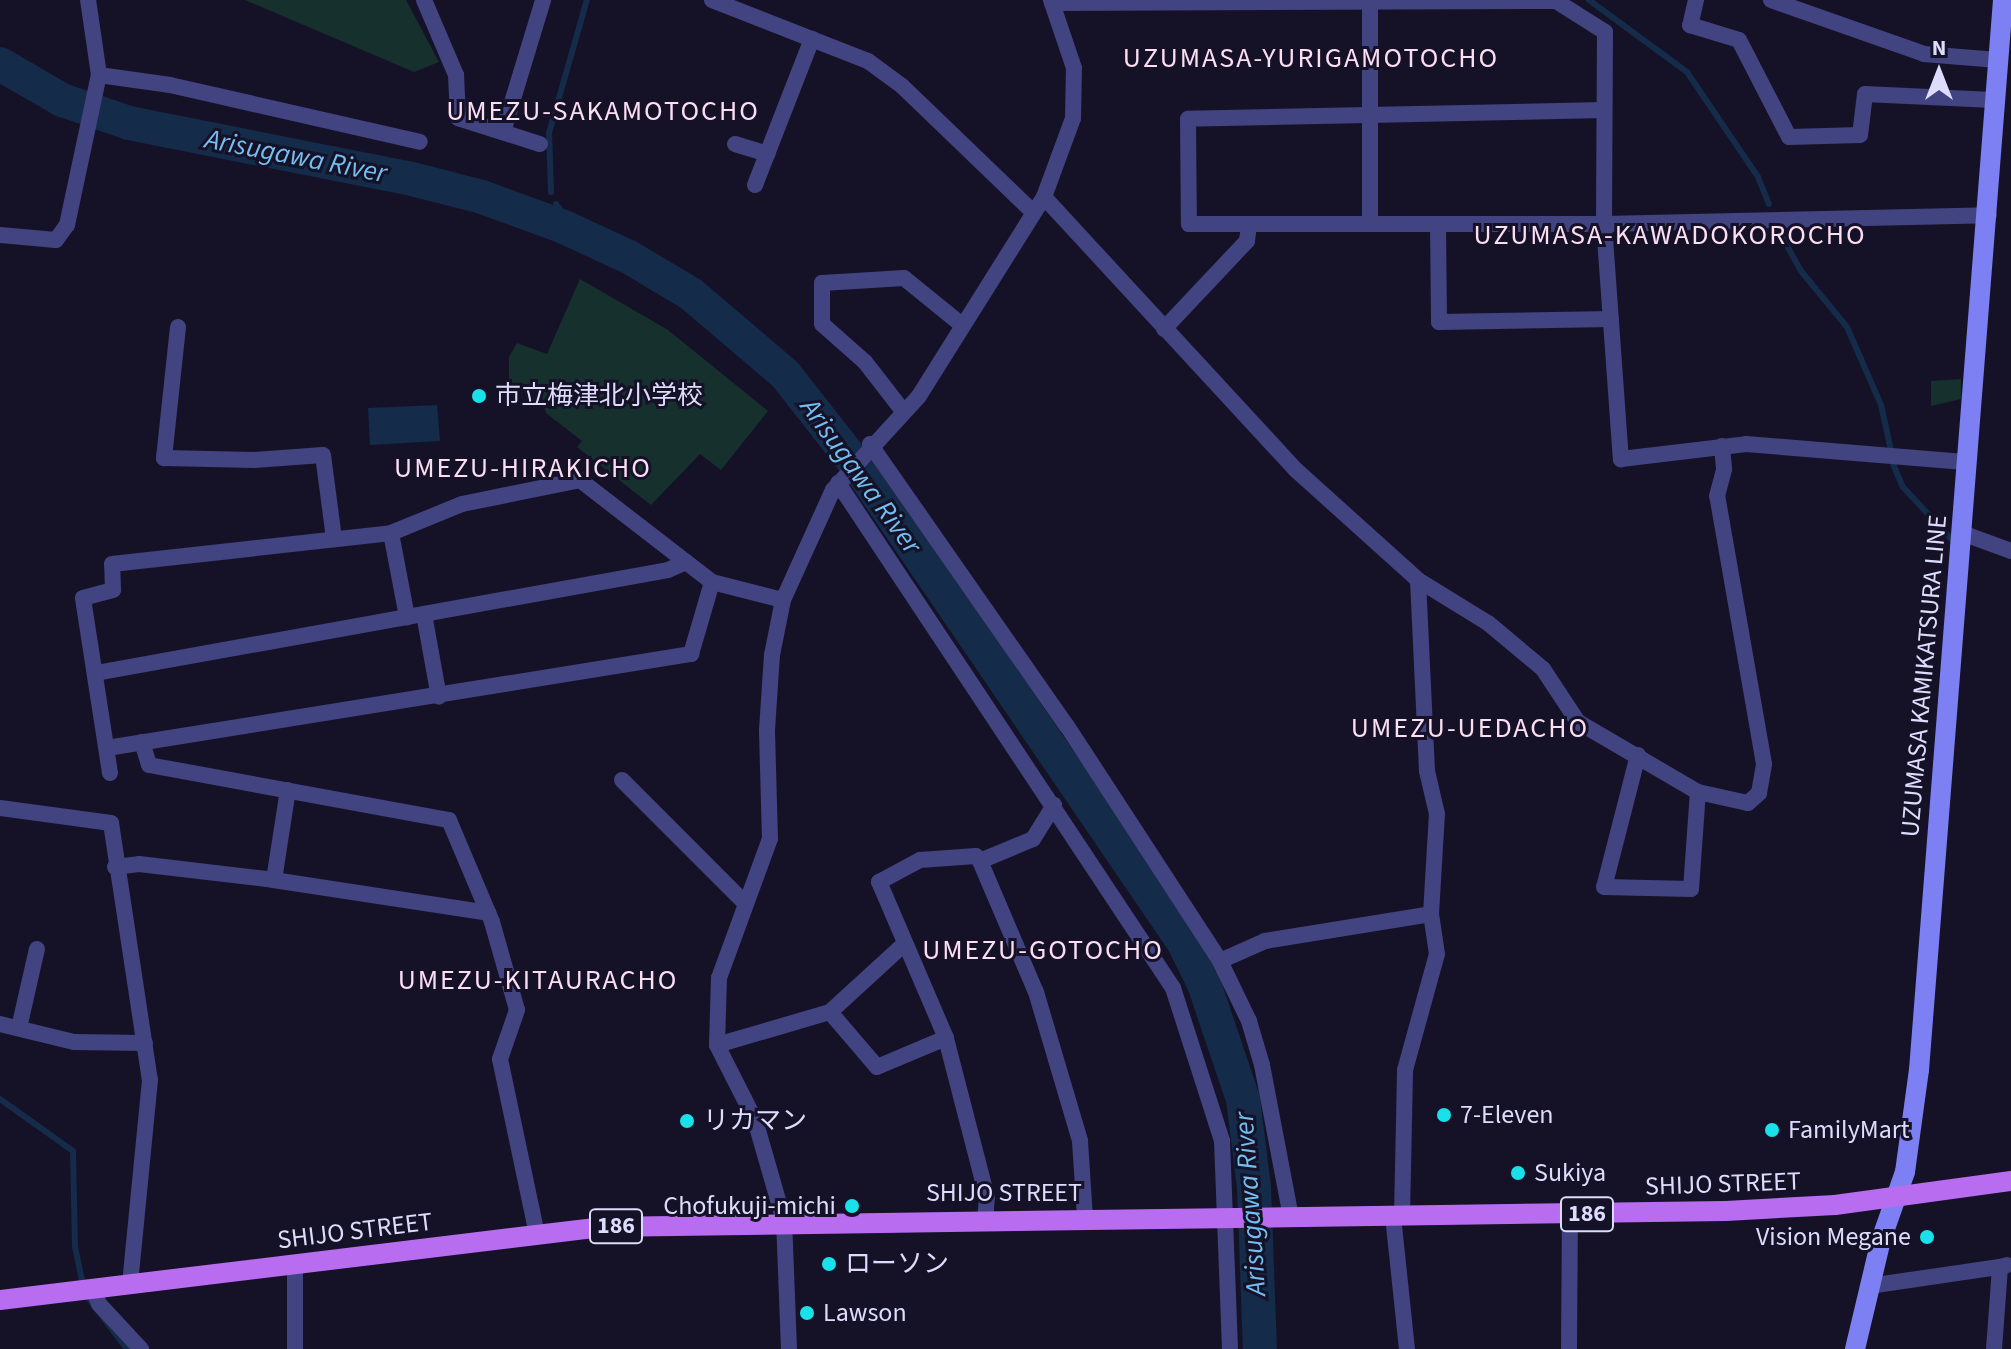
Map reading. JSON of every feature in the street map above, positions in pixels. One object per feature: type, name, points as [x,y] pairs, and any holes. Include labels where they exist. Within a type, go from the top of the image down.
[{"type":"main road","name":"UZUMASA KAMIKATSURA LINE","points":[[1855,1349],[1869,1286],[1897,1197],[1919,1070],[1989,215],[1993,100],[2003,0]]},
{"type":"main road","name":"SHIJO STREET","points":[[0,1300],[537,1234],[784,1221],[1570,1214],[1835,1205],[2011,1181]]},
{"type":"street","points":[[0,235],[56,240],[67,225],[98,82],[88,0]]},
{"type":"street","points":[[424,0],[456,75],[458,118],[540,144]]},
{"type":"street","points":[[503,132],[543,0]]},
{"type":"street","points":[[712,0],[868,61],[902,86],[1033,212]]},
{"type":"street","points":[[1696,0],[1690,25],[1739,40],[1789,137],[1860,135],[1865,94],[1993,100]]},
{"type":"street","points":[[1771,0],[1924,54],[1998,60]]},
{"type":"street","points":[[789,1349],[784,1221],[755,1120],[717,1045],[719,978],[770,839],[769,682],[783,600],[841,480],[867,447],[919,396],[1044,197],[1073,118],[1074,68],[1051,1],[1556,1],[1605,32],[1604,224],[1621,459],[1722,446],[1788,446],[1967,462]]},
{"type":"street","points":[[1370,1],[1370,223]]},
{"type":"street","points":[[755,185],[812,39]]},
{"type":"street","points":[[98,82],[170,85],[420,142]]},
{"type":"street","points":[[1604,110],[1188,119],[1189,224],[1604,224],[1989,215]]},
{"type":"street","points":[[735,144],[767,154]]},
{"type":"street","points":[[1044,197],[1296,470],[1418,580],[1488,623],[1543,669],[1578,722],[1698,792],[1748,803],[1763,778],[1717,496],[1724,469],[1722,446]]},
{"type":"street","points":[[1164,329],[1247,241],[1249,224]]},
{"type":"street","points":[[1438,224],[1439,322],[1611,319]]},
{"type":"street","points":[[903,411],[865,362],[822,324],[822,283],[904,278],[962,325]]},
{"type":"street","points":[[178,327],[164,458],[254,460],[323,455],[334,539]]},
{"type":"street","points":[[867,447],[1071,722],[1220,961],[1249,1021],[1262,1065],[1284,1217]]},
{"type":"street","points":[[110,773],[83,598],[113,590],[112,564],[391,533],[462,504],[580,480],[712,582],[783,600]]},
{"type":"street","points":[[841,480],[1173,988],[1222,1141],[1230,1217],[1230,1349]]},
{"type":"street","points":[[391,533],[407,617]]},
{"type":"street","points":[[1962,533],[2011,551]]},
{"type":"street","points":[[96,673],[668,570],[686,562]]},
{"type":"street","points":[[1407,1349],[1398,1216],[1403,1087],[1437,954],[1431,914],[1437,814],[1427,771],[1418,580]]},
{"type":"street","points":[[107,748],[439,697],[691,654],[712,582]]},
{"type":"street","points":[[424,614],[439,697]]},
{"type":"street","points":[[142,742],[149,765],[449,820],[488,913],[517,1010],[500,1059],[537,1234]]},
{"type":"street","points":[[1638,755],[1604,887],[1691,889],[1698,792]]},
{"type":"street","points":[[622,780],[745,903]]},
{"type":"street","points":[[274,880],[288,790]]},
{"type":"street","points":[[980,861],[1033,839],[1054,805]]},
{"type":"street","points":[[0,808],[111,823],[115,867],[150,1080],[130,1284]]},
{"type":"street","points":[[985,1220],[987,1197],[946,1038],[903,945],[879,882],[920,860],[976,856],[980,861],[1036,992],[1076,1126],[1085,1219]]},
{"type":"street","points":[[115,867],[139,864],[274,880],[488,913]]},
{"type":"street","points":[[1220,961],[1265,941],[1431,914]]},
{"type":"street","points":[[717,1045],[830,1012],[903,945]]},
{"type":"street","points":[[19,1028],[37,949]]},
{"type":"street","points":[[830,1012],[877,1067],[946,1038]]},
{"type":"street","points":[[0,1024],[74,1042],[145,1043]]},
{"type":"street","points":[[1569,1349],[1570,1214]]},
{"type":"street","points":[[295,1266],[295,1349]]},
{"type":"street","points":[[1869,1286],[2006,1266],[1994,1349]]},
{"type":"street","points":[[93,1288],[99,1304],[141,1349]]},
{"type":"green space","points":[[245,0],[406,0],[439,62],[414,72]]},
{"type":"green space","points":[[580,279],[668,330],[768,411],[721,470],[700,454],[651,505],[577,447],[582,441],[546,413],[539,384],[509,385],[509,357],[517,343],[547,354]]},
{"type":"green space","points":[[1961,379],[1961,399],[1931,406],[1931,381]]},
{"type":"water","points":[[437,405],[440,441],[370,445],[368,408]]},
{"type":"waterway","points":[[551,192],[549,133],[587,0]]},
{"type":"waterway","points":[[1589,0],[1687,72],[1758,177],[1769,204]]},
{"type":"waterway","name":"Arisugawa River","points":[[0,64],[62,100],[129,123],[412,179],[482,197],[564,227],[629,257],[691,294],[785,374],[865,476],[1184,943],[1204,984],[1243,1099],[1254,1187],[1260,1349]]},
{"type":"waterway","points":[[556,204],[577,232]]},
{"type":"waterway","points":[[1781,235],[1801,271],[1847,327],[1881,405],[1891,450]]},
{"type":"waterway","points":[[1893,464],[1903,487],[1953,541]]},
{"type":"waterway","points":[[0,1099],[73,1151],[75,1247],[83,1284]]},
{"type":"waterway","points":[[86,1295],[127,1349]]},
{"type":"place","name":"市立梅津北小学校","points":[[479,396]]},
{"type":"place","name":"7-Eleven","points":[[1444,1115]]},
{"type":"place","name":"リカマン","points":[[687,1121]]},
{"type":"place","name":"FamilyMart","points":[[1772,1130]]},
{"type":"place","name":"Sukiya","points":[[1518,1173]]},
{"type":"place","name":"Chofukuji-michi","points":[[852,1206]]},
{"type":"place","name":"Vision Megane","points":[[1927,1237]]},
{"type":"place","name":"ローソン","points":[[829,1264]]},
{"type":"place","name":"Lawson","points":[[807,1313]]},
{"type":"district","name":"UZUMASA-YURIGAMOTOCHO","points":[[1311,58]]},
{"type":"district","name":"UMEZU-SAKAMOTOCHO","points":[[603,111]]},
{"type":"district","name":"UZUMASA-KAWADOKOROCHO","points":[[1670,235]]},
{"type":"district","name":"UMEZU-HIRAKICHO","points":[[523,468]]},
{"type":"district","name":"UMEZU-UEDACHO","points":[[1470,728]]},
{"type":"district","name":"UMEZU-GOTOCHO","points":[[1043,950]]},
{"type":"district","name":"UMEZU-KITAURACHO","points":[[538,980]]}]
